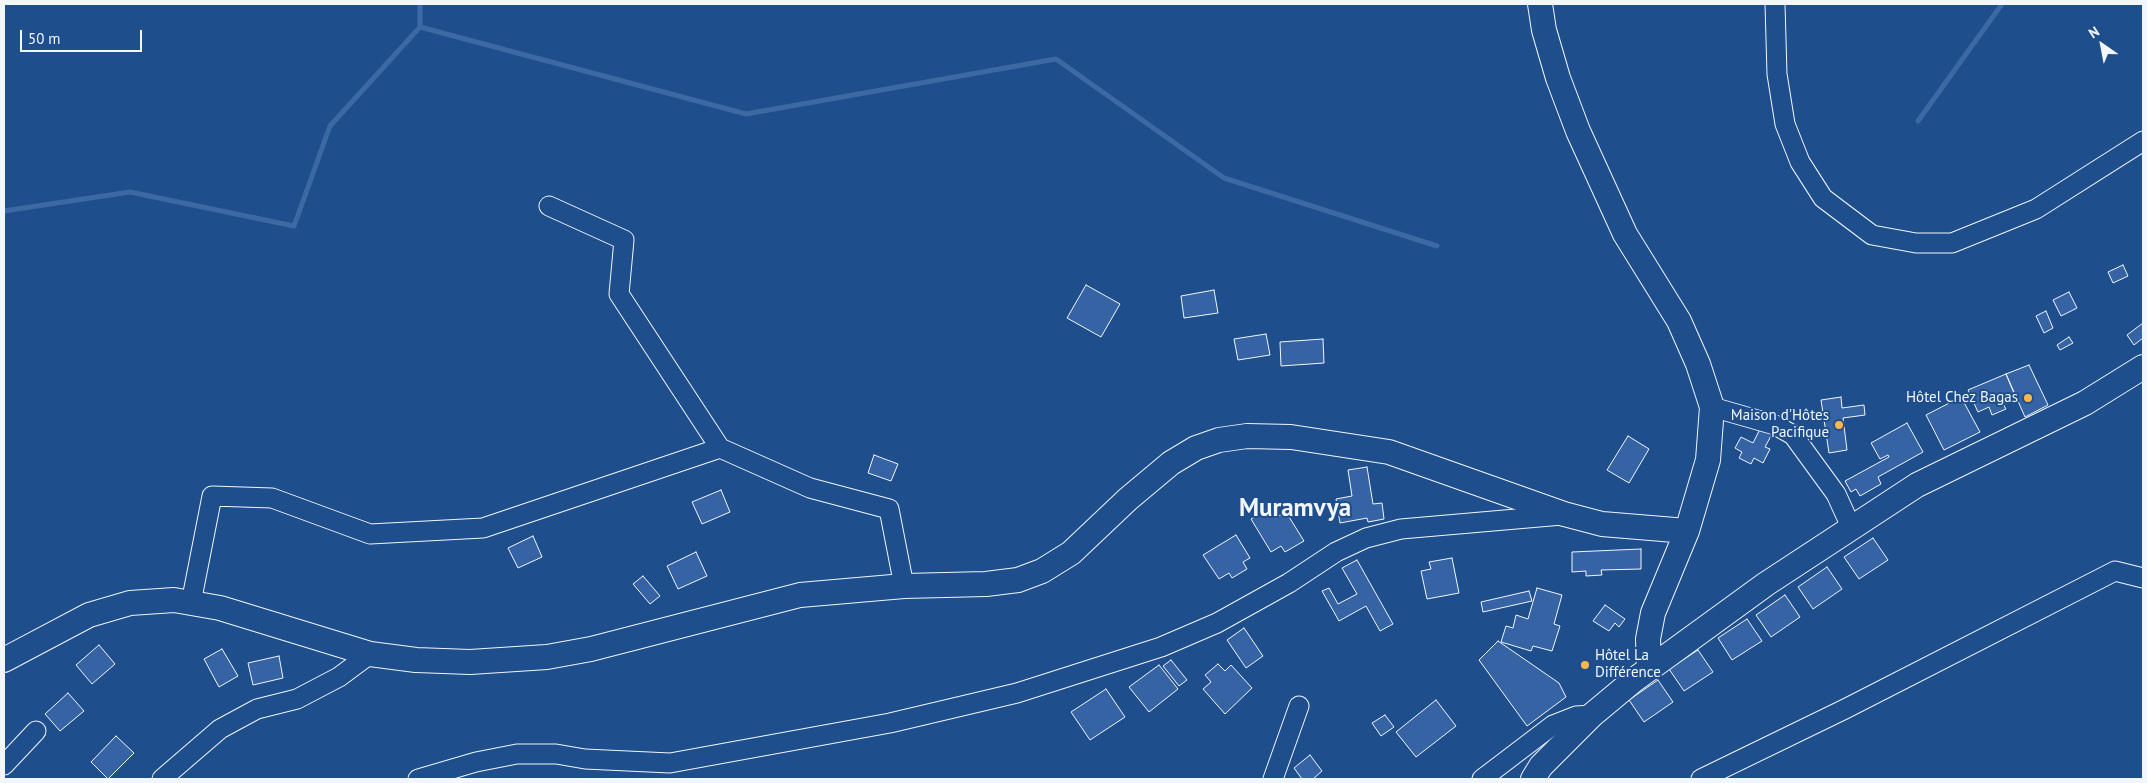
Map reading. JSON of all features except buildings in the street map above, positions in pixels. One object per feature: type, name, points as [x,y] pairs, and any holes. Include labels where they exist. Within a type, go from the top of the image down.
[{"type":"main road","points":[[1540,4],[1544,30],[1558,78],[1578,131],[1625,234],[1679,321],[1698,364],[1712,407],[1708,460],[1687,531],[1653,614],[1648,638],[1649,667]]},
{"type":"main road","points":[[1532,779],[1541,766],[1592,715],[1649,667],[1766,584],[1917,485],[2085,403],[2143,367]]},
{"type":"main road","points":[[4,660],[89,615],[130,603],[174,600],[220,608],[370,654],[416,660],[470,662],[547,657],[591,649],[800,596],[904,586],[986,584],[1018,580],[1042,571],[1072,552],[1128,499],[1171,463],[1196,448],[1219,440],[1247,436],[1300,438],[1389,452],[1564,514],[1602,524],[1687,531]]},
{"type":"street","points":[[1776,4],[1777,74],[1785,124],[1800,162],[1823,198],[1872,235],[1916,243],[1952,243],[2036,209],[2143,141]]},
{"type":"street","points":[[549,206],[624,240],[619,294],[720,448],[810,488],[889,509],[904,586]]},
{"type":"street","points":[[1712,407],[1775,425],[1793,435],[1836,494],[1851,527]]},
{"type":"street","points":[[191,603],[212,496],[272,498],[370,534],[483,528],[720,448]]},
{"type":"street","points":[[418,779],[476,762],[517,754],[556,754],[585,759],[670,763],[890,722],[1017,693],[1160,647],[1217,623],[1289,582],[1336,552],[1366,538],[1401,529],[1564,514]]},
{"type":"street","points":[[1700,779],[1845,709],[2115,572],[2143,578]]},
{"type":"street","points":[[162,779],[220,729],[257,709],[297,699],[339,677],[370,654]]},
{"type":"street","points":[[1273,779],[1299,706]]},
{"type":"street","points":[[1482,779],[1553,725],[1576,716],[1592,715]]},
{"type":"street","points":[[4,765],[36,731]]},
{"type":"waterway","points":[[4,211],[130,192],[294,226],[330,126],[420,27],[420,4]]},
{"type":"waterway","points":[[1918,121],[2002,4]]},
{"type":"waterway","points":[[420,27],[746,114],[1056,59],[1224,178],[1437,246]]},
{"type":"place","name":"Hôtel Chez Bagas","points":[[2028,398]]},
{"type":"place","name":"Maison d'Hôtes Pacifique","points":[[1839,425]]},
{"type":"place","name":"Hôtel La Différence","points":[[1585,665]]},
{"type":"district","name":"Muramvya","points":[[1295,509]]}]
